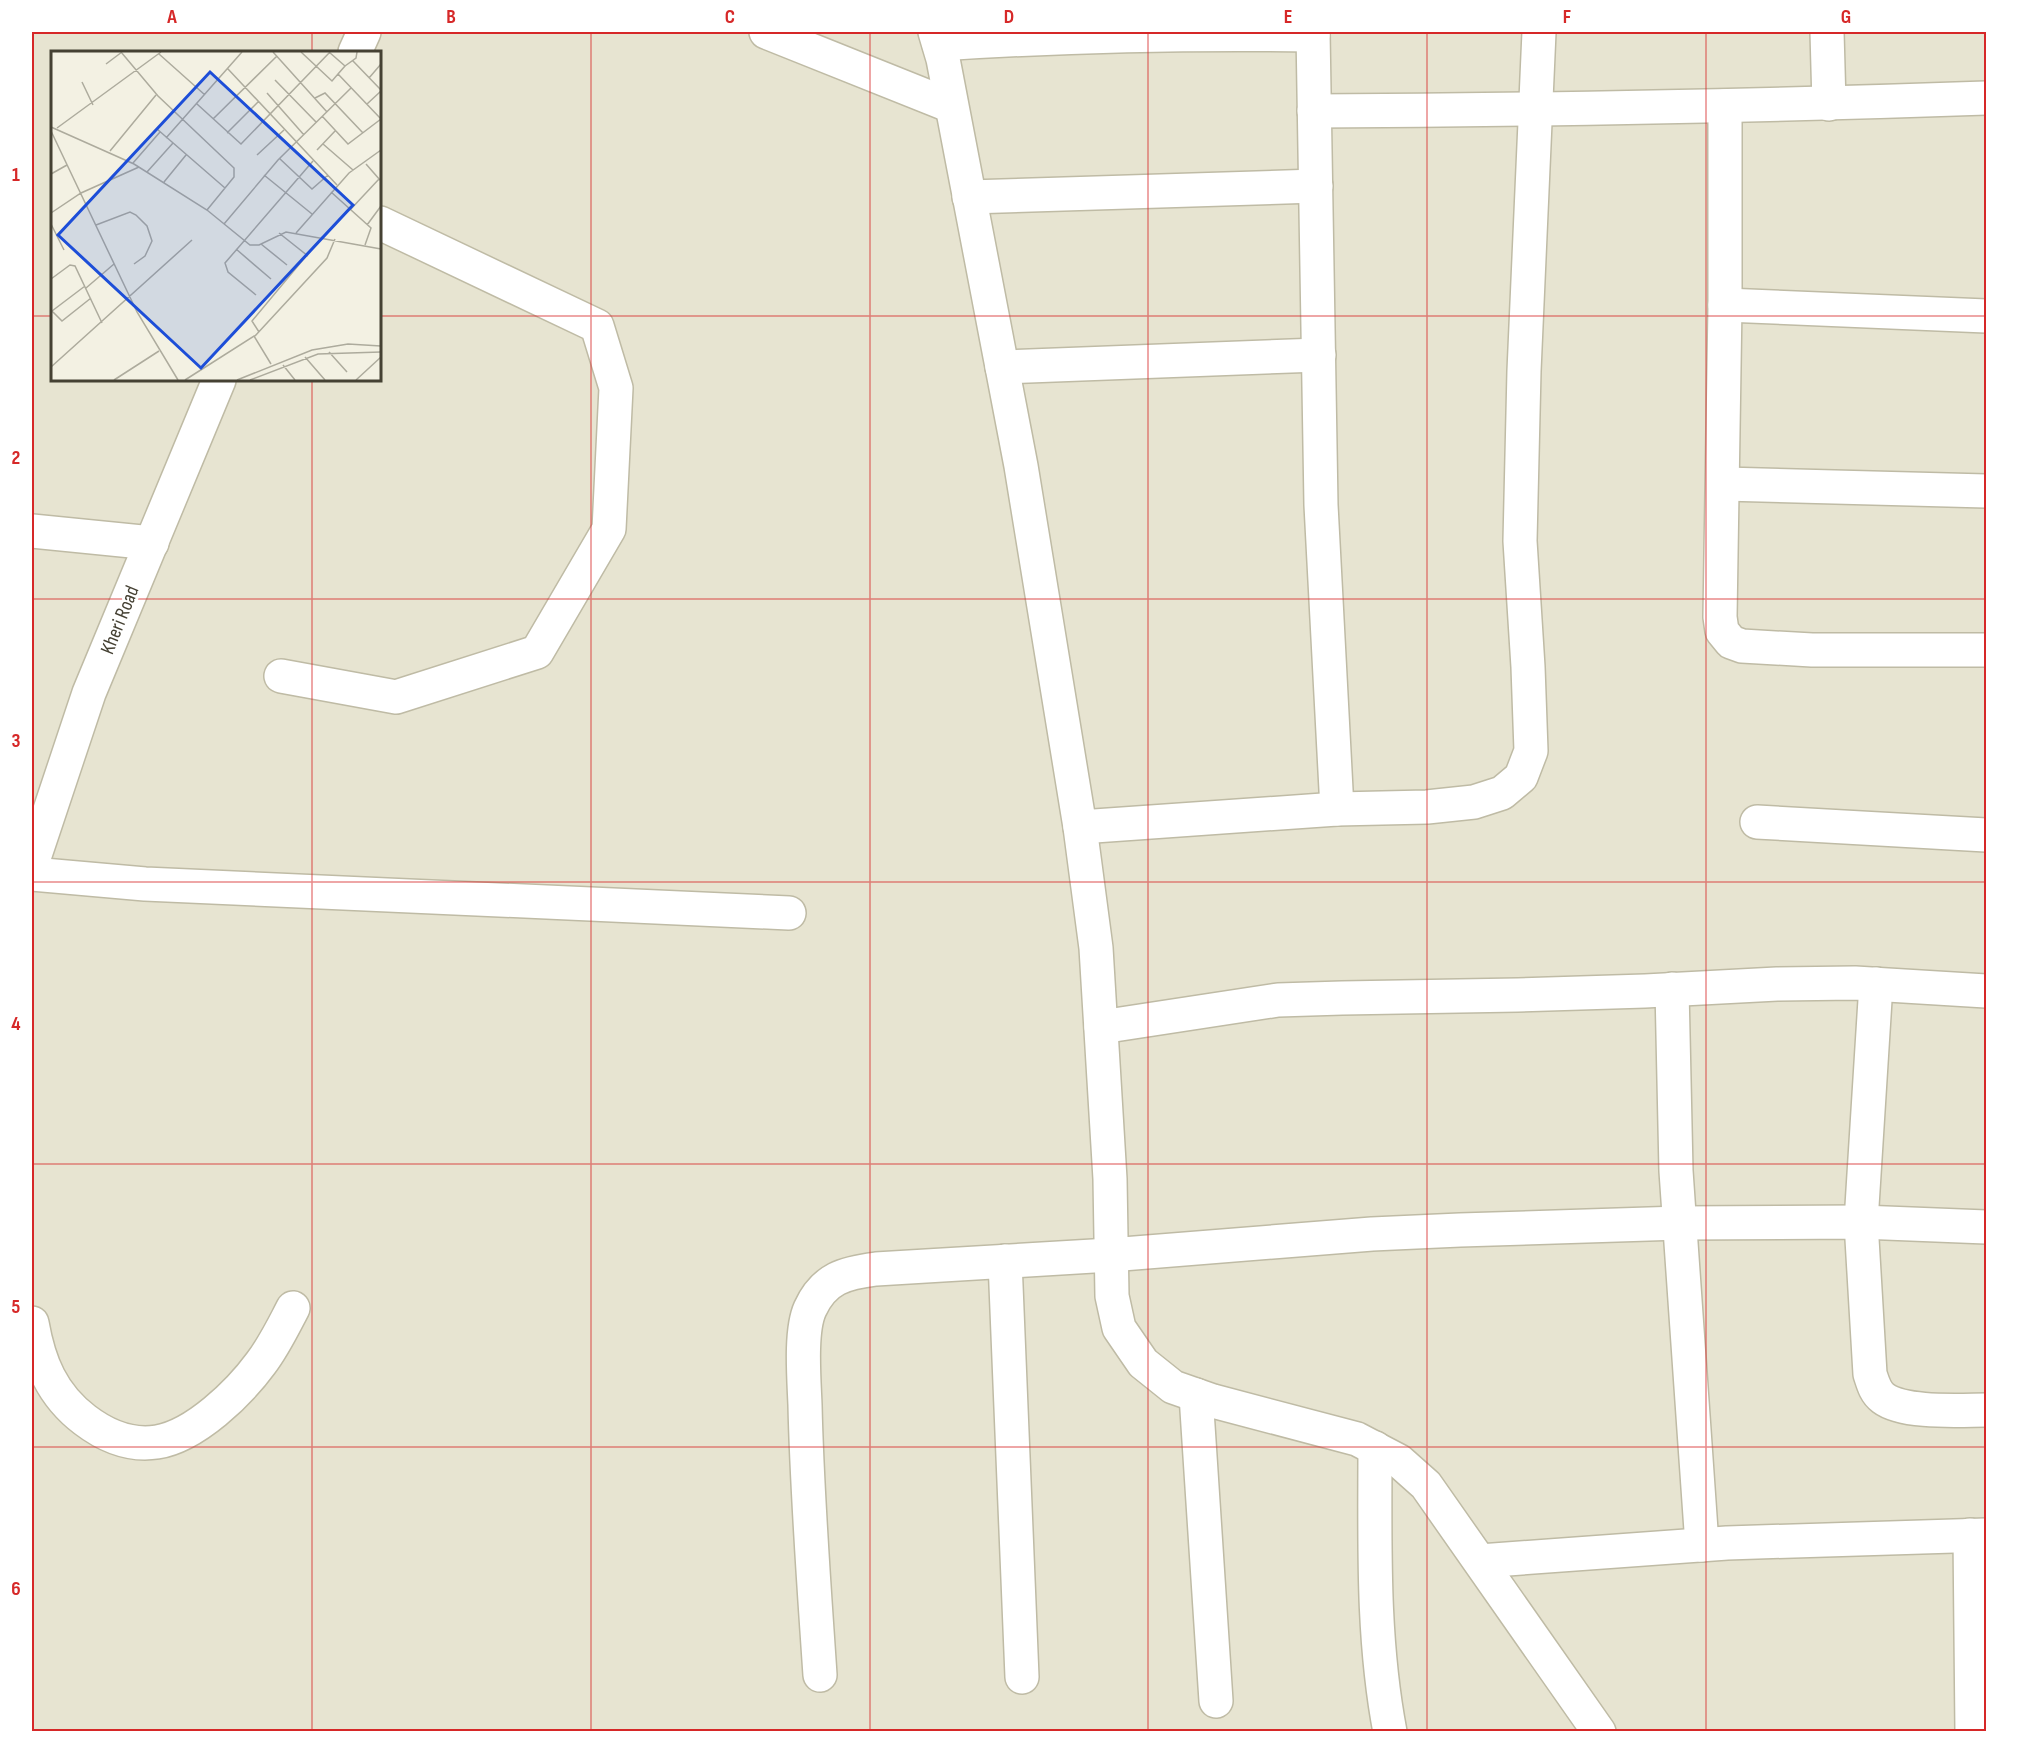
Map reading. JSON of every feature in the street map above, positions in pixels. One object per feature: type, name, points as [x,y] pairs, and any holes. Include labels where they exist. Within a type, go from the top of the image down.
[{"type":"street","points":[[355,51],[364,32]]},
{"type":"street","points":[[766,32],[951,106]]},
{"type":"street","points":[[1080,827],[1337,809],[1427,807],[1474,802],[1502,793],[1521,777],[1531,751],[1520,542],[1524,371],[1539,32]]},
{"type":"street","points":[[1827,32],[1829,104]]},
{"type":"street","points":[[1337,809],[1321,505],[1313,33],[1015,39],[937,38],[943,59],[1021,466],[1080,827],[1096,948],[1110,1179],[1112,1296],[1119,1328],[1143,1363],[1173,1387],[1357,1439],[1399,1461],[1426,1485],[1599,1731]]},
{"type":"street","points":[[1314,111],[1536,110],[1829,104],[1986,98]]},
{"type":"street","points":[[1725,106],[1724,484],[1720,617],[1722,631],[1731,642],[1742,646],[1812,650],[1986,650]]},
{"type":"street","points":[[969,196],[1316,186]]},
{"type":"street","points":[[281,676],[396,697],[537,652],[609,529],[616,388],[597,326],[381,223]]},
{"type":"street","points":[[1725,305],[1986,316]]},
{"type":"street","points":[[1002,367],[1319,355]]},
{"type":"street","name":"Kheri Road","points":[[32,864],[89,693],[219,381]]},
{"type":"street","points":[[1724,484],[1986,491]]},
{"type":"street","points":[[32,531],[152,543]]},
{"type":"street","points":[[1757,822],[1986,835]]},
{"type":"street","points":[[32,874],[145,884],[789,913]]},
{"type":"street","points":[[1101,1027],[1278,1000],[1396,995],[1518,995],[1777,984],[1876,984],[1986,991]]},
{"type":"street","points":[[1876,984],[1861,1222],[1870,1374],[1875,1389],[1884,1399],[1902,1406],[1926,1409],[1986,1410]]},
{"type":"street","points":[[1672,989],[1676,1171],[1686,1341],[1702,1545]]},
{"type":"street","points":[[820,1675],[809,1524],[803,1346],[809,1310],[823,1287],[847,1273],[876,1269],[1110,1255],[1372,1234],[1680,1223],[1861,1222],[1986,1227]]},
{"type":"street","points":[[1005,1261],[1022,1677]]},
{"type":"street","points":[[32,1323],[37,1352],[48,1377],[78,1415],[97,1429],[120,1440],[143,1443],[160,1442],[181,1433],[206,1419],[228,1401],[262,1362],[293,1308]]},
{"type":"street","points":[[1196,1395],[1216,1701]]},
{"type":"street","points":[[1375,1448],[1377,1639],[1383,1696],[1390,1731]]},
{"type":"street","points":[[1480,1561],[1702,1545],[1978,1535],[1972,1731]]},
{"type":"shaded area","points":[[32,32],[1986,32],[1986,1731],[32,1731]]}]
